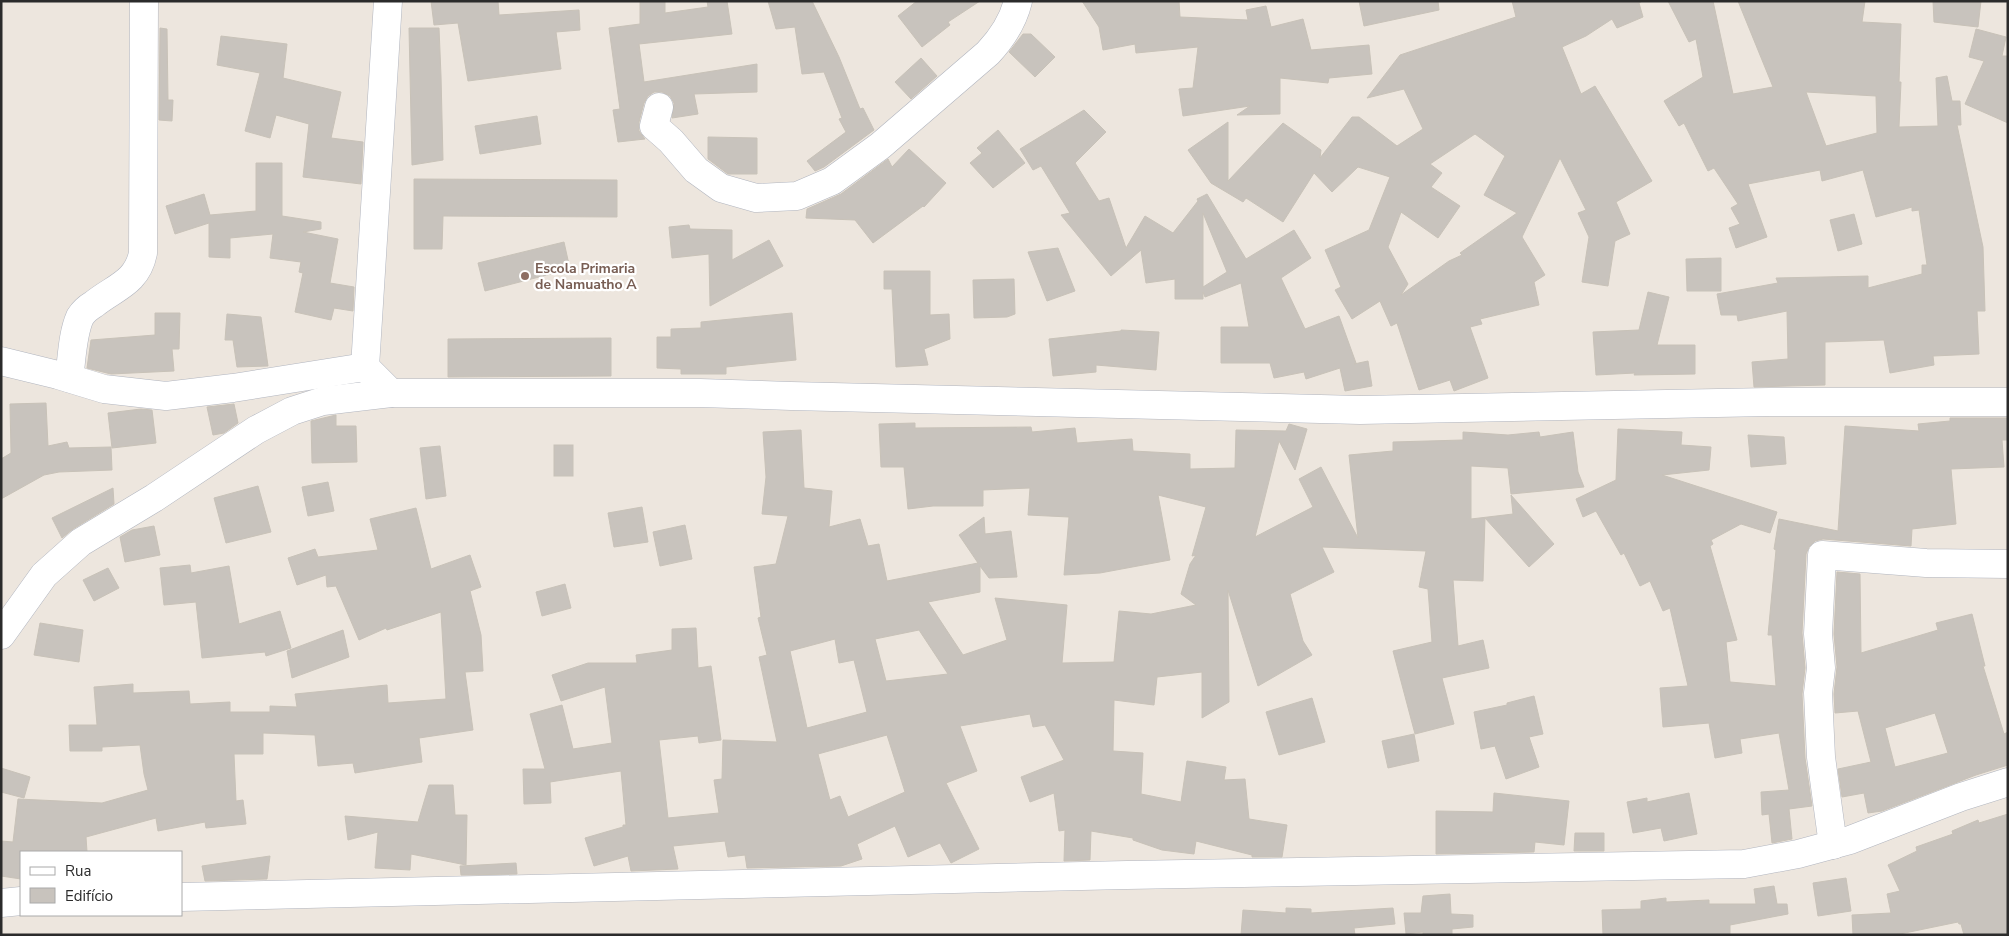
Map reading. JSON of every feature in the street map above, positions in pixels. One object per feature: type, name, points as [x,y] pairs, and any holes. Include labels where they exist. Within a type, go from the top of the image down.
[{"type":"street","points":[[69,378],[77,326],[81,316],[111,291],[134,276],[141,265],[143,253],[144,1]]},
{"type":"street","points":[[388,1],[365,367],[391,393]]},
{"type":"street","points":[[659,107],[654,126],[671,141],[696,170],[721,188],[756,198],[797,196],[832,181],[880,146],[988,53],[1003,37],[1018,1]]},
{"type":"street","points":[[1,361],[104,389],[166,396],[234,388],[365,367]]},
{"type":"street","points":[[1,634],[44,575],[81,542],[154,498],[256,430],[292,411],[323,401],[391,393],[700,393],[1360,410],[1769,402],[2008,402]]},
{"type":"street","points":[[1832,845],[1820,758],[1818,693],[1821,668],[1818,634],[1822,555],[1926,564],[2008,564]]},
{"type":"street","points":[[182,897],[1127,875],[1744,864],[1798,854],[1850,840],[1961,797],[2008,782]]},
{"type":"street","points":[[1,903],[20,901]]},
{"type":"building","points":[[431,1],[498,1],[499,15],[579,10],[580,30],[556,32],[561,69],[468,81],[458,23],[434,25]]},
{"type":"building","points":[[640,1],[665,1],[665,13],[708,7],[707,1],[727,1],[732,34],[639,44],[644,82],[757,64],[757,92],[694,94],[698,114],[672,118],[674,103],[670,96],[662,92],[654,92],[648,96],[644,103],[639,122],[639,131],[645,139],[618,142],[613,110],[620,109],[609,28],[640,24]]},
{"type":"building","points":[[768,1],[812,1],[839,57],[860,109],[863,108],[874,130],[824,167],[815,171],[807,161],[846,132],[839,119],[842,118],[824,72],[802,74],[795,27],[776,29]]},
{"type":"building","points":[[917,1],[980,1],[948,22],[950,25],[922,47],[898,16]]},
{"type":"building","points":[[1082,1],[1179,1],[1180,17],[1248,20],[1246,10],[1266,6],[1271,27],[1303,19],[1311,50],[1369,45],[1372,74],[1329,78],[1328,83],[1280,78],[1280,114],[1237,115],[1250,106],[1183,116],[1179,89],[1193,88],[1198,47],[1136,53],[1135,44],[1103,50],[1099,27]]},
{"type":"building","points":[[1359,1],[1438,1],[1439,10],[1364,26]]},
{"type":"building","points":[[1512,1],[1642,1],[1639,3],[1643,17],[1617,28],[1612,19],[1586,36],[1562,47],[1581,94],[1595,86],[1652,181],[1616,202],[1630,234],[1615,241],[1608,286],[1582,282],[1589,237],[1578,213],[1586,210],[1560,158],[1522,237],[1545,275],[1534,282],[1539,305],[1480,319],[1482,324],[1470,327],[1488,378],[1454,391],[1450,380],[1419,390],[1397,323],[1391,326],[1380,301],[1352,319],[1335,290],[1341,287],[1325,250],[1369,230],[1390,177],[1358,167],[1332,192],[1314,173],[1283,222],[1246,198],[1243,202],[1211,183],[1188,150],[1228,122],[1228,181],[1283,123],[1321,150],[1320,158],[1352,117],[1359,117],[1397,146],[1423,129],[1404,89],[1367,98],[1400,55],[1516,17]],"holes":[[[1475,134],[1505,156],[1484,195],[1517,213],[1460,253],[1462,255],[1449,261],[1401,295],[1408,284],[1388,247],[1401,212],[1438,238],[1460,206],[1431,187],[1442,173],[1430,164]]]},
{"type":"building","points":[[1668,1],[1713,1],[1733,94],[1773,87],[1738,1],[1865,1],[1862,22],[1901,24],[1899,127],[1938,126],[1936,78],[1947,76],[1952,101],[1960,101],[1961,125],[1957,125],[1983,247],[1985,311],[1977,311],[1979,354],[1933,356],[1934,365],[1890,373],[1884,340],[1825,342],[1825,385],[1754,387],[1752,362],[1788,359],[1787,311],[1738,321],[1737,315],[1721,315],[1717,294],[1778,283],[1776,278],[1868,276],[1868,288],[1922,274],[1922,265],[1927,265],[1919,210],[1912,211],[1912,207],[1876,217],[1863,170],[1822,181],[1820,170],[1748,184],[1767,237],[1736,248],[1729,228],[1740,224],[1731,208],[1738,204],[1714,168],[1708,171],[1684,123],[1679,126],[1664,101],[1703,77],[1696,39],[1689,42]],"holes":[[[1806,92],[1876,96],[1877,133],[1826,146]]]},
{"type":"building","points":[[1933,1],[1981,1],[1978,27],[1934,22]]},
{"type":"building","points":[[160,28],[167,29],[168,100],[173,100],[172,121],[159,120]]},
{"type":"building","points":[[409,28],[439,28],[443,160],[412,165]]},
{"type":"building","points":[[1976,29],[2006,37],[2002,56],[2008,56],[2008,123],[1965,104],[1984,61],[1969,57]]},
{"type":"building","points":[[1023,34],[1031,34],[1055,57],[1035,77],[1009,52]]},
{"type":"building","points":[[221,36],[287,44],[283,78],[341,92],[331,138],[363,142],[361,184],[303,177],[309,124],[276,115],[270,138],[245,131],[260,73],[217,65]]},
{"type":"building","points":[[921,58],[937,76],[911,99],[895,82]]},
{"type":"building","points":[[1084,110],[1106,132],[1075,163],[1099,201],[1109,198],[1126,248],[1145,216],[1173,233],[1198,201],[1197,199],[1207,194],[1246,259],[1294,230],[1311,258],[1281,278],[1305,329],[1339,316],[1356,363],[1354,364],[1368,361],[1372,386],[1345,391],[1340,368],[1306,379],[1304,372],[1274,378],[1270,363],[1221,363],[1221,327],[1249,327],[1241,283],[1205,297],[1203,292],[1203,299],[1175,299],[1175,279],[1146,283],[1141,250],[1111,276],[1061,215],[1070,213],[1041,166],[1033,170],[1020,149]],"holes":[[[1203,213],[1227,272],[1203,287]]]},
{"type":"building","points":[[537,116],[541,144],[480,154],[475,126]]},
{"type":"building","points":[[998,130],[1025,163],[993,188],[970,163],[982,153],[977,148]]},
{"type":"building","points":[[708,137],[757,138],[757,174],[728,174],[708,159]]},
{"type":"building","points":[[909,149],[946,183],[924,207],[873,243],[855,220],[806,218],[807,209],[841,194],[888,159],[892,167]]},
{"type":"building","points":[[256,163],[282,163],[282,216],[321,222],[321,229],[303,232],[338,239],[330,283],[354,287],[353,311],[334,308],[331,320],[295,312],[303,273],[299,272],[301,262],[270,258],[273,234],[230,238],[230,258],[209,257],[209,223],[175,234],[166,206],[204,194],[210,215],[256,211]]},
{"type":"building","points":[[414,179],[617,180],[617,217],[443,216],[442,249],[414,249]]},
{"type":"building","points":[[1854,214],[1862,244],[1838,251],[1830,220]]},
{"type":"building","points":[[689,225],[690,229],[732,230],[732,260],[769,240],[783,266],[710,306],[709,254],[672,258],[669,227]]},
{"type":"building","points":[[564,242],[570,269],[485,291],[478,263]]},
{"type":"building","points":[[1058,248],[1075,291],[1047,301],[1028,252]]},
{"type":"building","points":[[1721,258],[1721,291],[1687,291],[1686,259]]},
{"type":"building","points":[[884,271],[930,271],[930,315],[949,314],[950,339],[924,349],[928,365],[896,367],[892,289],[884,289]]},
{"type":"building","points":[[1014,279],[1015,314],[1007,317],[974,318],[973,280]]},
{"type":"building","points":[[1648,292],[1669,297],[1657,345],[1695,345],[1695,374],[1634,375],[1635,373],[1596,375],[1593,332],[1639,330]]},
{"type":"building","points":[[155,313],[180,313],[179,349],[172,349],[174,371],[111,374],[87,368],[91,340],[155,335]]},
{"type":"building","points":[[792,313],[796,360],[726,367],[726,374],[681,374],[681,369],[657,368],[657,337],[671,337],[671,329],[701,328],[701,322]]},
{"type":"building","points":[[227,314],[261,317],[268,366],[237,367],[233,340],[225,340]]},
{"type":"building","points":[[1121,330],[1159,332],[1156,370],[1096,365],[1096,372],[1053,376],[1049,339]]},
{"type":"building","points":[[611,338],[611,376],[448,377],[448,339]]},
{"type":"building","points":[[46,403],[48,446],[67,442],[69,448],[111,447],[112,470],[59,472],[44,475],[1,499],[1,459],[11,453],[10,404]]},
{"type":"building","points":[[234,404],[238,423],[224,433],[213,435],[207,407]]},
{"type":"building","points":[[141,409],[152,410],[156,443],[112,448],[108,413]]},
{"type":"building","points":[[336,415],[336,426],[356,426],[357,462],[312,463],[311,421]]},
{"type":"building","points":[[1950,418],[2008,418],[2008,440],[2002,440],[2004,467],[1951,469],[1956,524],[1912,529],[1911,546],[1823,539],[1815,541],[1809,547],[1806,554],[1802,633],[1805,668],[1802,694],[1805,758],[1812,806],[1789,809],[1792,839],[1772,843],[1769,814],[1762,815],[1761,792],[1789,790],[1779,733],[1740,739],[1742,753],[1715,758],[1709,723],[1663,727],[1660,688],[1688,686],[1670,608],[1663,611],[1650,581],[1640,586],[1624,553],[1621,555],[1596,511],[1583,517],[1576,499],[1616,480],[1618,429],[1682,432],[1681,445],[1711,447],[1709,470],[1662,475],[1777,512],[1770,533],[1741,524],[1711,540],[1713,544],[1710,546],[1737,640],[1726,642],[1730,682],[1776,686],[1772,635],[1768,635],[1776,550],[1774,549],[1779,519],[1838,531],[1845,426],[1919,431],[1918,424],[1950,421]]},
{"type":"building","points":[[915,423],[915,428],[1031,427],[1032,432],[1075,428],[1077,443],[1132,439],[1133,451],[1190,454],[1190,469],[1235,468],[1236,430],[1286,431],[1289,424],[1307,429],[1295,470],[1279,441],[1255,537],[1313,507],[1299,479],[1321,467],[1358,538],[1349,455],[1393,451],[1393,442],[1463,440],[1463,432],[1508,435],[1539,432],[1540,437],[1573,432],[1578,472],[1584,487],[1511,494],[1508,468],[1471,466],[1471,519],[1513,514],[1511,495],[1554,544],[1529,567],[1485,518],[1483,581],[1453,580],[1458,646],[1483,640],[1489,668],[1442,678],[1454,724],[1415,734],[1393,651],[1432,642],[1428,589],[1419,587],[1426,551],[1322,547],[1334,572],[1290,594],[1303,641],[1312,655],[1258,686],[1228,590],[1229,702],[1202,718],[1202,672],[1157,677],[1154,705],[1114,700],[1113,751],[1143,753],[1141,794],[1181,802],[1187,761],[1226,767],[1224,780],[1245,779],[1249,819],[1287,825],[1282,857],[1252,857],[1252,855],[1196,841],[1194,854],[1162,850],[1133,840],[1133,838],[1091,831],[1090,860],[1064,861],[1065,830],[1059,831],[1054,793],[1030,802],[1021,777],[1064,760],[1045,725],[1033,727],[1030,714],[960,726],[977,771],[946,783],[979,849],[951,863],[940,843],[908,857],[895,826],[857,844],[862,859],[841,866],[747,868],[745,855],[728,857],[725,841],[673,846],[678,869],[631,871],[628,856],[594,866],[585,838],[626,825],[621,771],[550,782],[551,803],[524,804],[523,769],[545,769],[530,714],[562,705],[573,749],[612,743],[605,687],[561,701],[552,675],[588,663],[637,663],[636,655],[672,650],[672,629],[696,628],[698,668],[711,666],[721,740],[699,743],[698,736],[659,740],[668,818],[719,813],[714,780],[722,779],[723,740],[777,742],[759,657],[767,655],[758,618],[761,617],[754,567],[776,564],[788,516],[762,514],[766,477],[763,432],[801,430],[804,488],[832,491],[829,527],[860,519],[868,546],[879,544],[887,581],[978,563],[959,535],[984,517],[985,534],[1011,531],[1017,577],[989,578],[980,566],[980,592],[928,602],[963,655],[1007,640],[995,598],[1067,605],[1062,663],[1114,662],[1119,611],[1151,614],[1196,605],[1181,594],[1190,564],[1196,555],[1192,556],[1206,507],[1158,495],[1170,560],[1100,573],[1064,575],[1069,517],[1028,515],[1030,488],[983,490],[983,506],[933,506],[908,509],[904,467],[881,467],[879,424]],"holes":[[[919,630],[948,674],[886,681],[875,639]],[[835,639],[839,663],[854,660],[867,712],[807,728],[790,651]],[[887,735],[905,792],[848,817],[840,796],[830,800],[818,754]]]},
{"type":"building","points":[[1748,435],[1784,437],[1786,464],[1751,467]]},
{"type":"building","points":[[554,445],[573,445],[573,476],[554,476]]},
{"type":"building","points":[[440,446],[446,496],[426,499],[420,448]]},
{"type":"building","points":[[328,482],[334,511],[308,516],[302,487]]},
{"type":"building","points":[[258,486],[271,532],[226,543],[214,498]]},
{"type":"building","points":[[113,488],[114,504],[73,529],[62,538],[52,518]]},
{"type":"building","points":[[642,507],[648,542],[614,547],[608,513]]},
{"type":"building","points":[[416,508],[431,569],[470,555],[481,587],[470,591],[481,635],[483,671],[465,672],[473,730],[419,738],[422,762],[355,773],[353,763],[318,766],[315,735],[263,733],[263,754],[234,754],[236,801],[243,800],[246,824],[206,828],[205,822],[158,831],[156,818],[86,837],[87,851],[20,851],[20,879],[1,876],[1,841],[13,842],[18,799],[102,803],[148,790],[140,745],[102,747],[102,751],[70,751],[69,725],[97,725],[94,687],[133,684],[133,693],[189,691],[190,704],[230,702],[230,712],[270,712],[270,706],[297,707],[295,694],[387,685],[388,703],[446,699],[441,612],[387,630],[386,628],[359,640],[336,586],[327,587],[326,575],[297,585],[288,558],[315,549],[318,557],[378,550],[370,519]]},
{"type":"building","points":[[685,525],[692,559],[660,566],[653,532]]},
{"type":"building","points":[[154,526],[160,555],[125,562],[120,537],[132,530]]},
{"type":"building","points":[[190,565],[191,573],[229,566],[239,624],[280,611],[291,648],[266,656],[265,652],[202,658],[196,602],[164,605],[160,568]]},
{"type":"building","points":[[108,568],[119,588],[94,601],[83,580]]},
{"type":"building","points":[[1837,572],[1860,574],[1861,653],[1938,630],[1936,623],[1972,614],[1985,666],[1983,666],[2004,734],[2008,732],[2008,765],[1976,775],[1882,811],[1868,813],[1864,793],[1842,797],[1838,769],[1871,762],[1858,711],[1835,713],[1834,694],[1837,667],[1834,634]],"holes":[[[1935,713],[1948,753],[1895,767],[1885,728]]]},
{"type":"building","points":[[565,584],[571,608],[542,616],[536,592]]},
{"type":"building","points":[[40,623],[83,630],[79,662],[34,655]]},
{"type":"building","points":[[343,630],[349,657],[292,678],[287,651]]},
{"type":"building","points":[[1534,696],[1543,734],[1529,737],[1539,767],[1506,779],[1495,746],[1481,749],[1474,712],[1507,705],[1507,703]]},
{"type":"building","points":[[1312,698],[1325,742],[1279,755],[1266,712]]},
{"type":"building","points":[[1414,734],[1419,761],[1388,768],[1382,741]]},
{"type":"building","points":[[1,768],[30,777],[24,798],[1,792]]},
{"type":"building","points":[[429,785],[453,785],[455,815],[467,815],[466,865],[411,854],[410,870],[375,868],[378,832],[348,840],[345,816],[418,822]]},
{"type":"building","points":[[1494,793],[1569,801],[1564,845],[1535,842],[1534,852],[1436,854],[1436,811],[1493,812]]},
{"type":"building","points":[[1689,793],[1697,834],[1664,841],[1661,828],[1633,833],[1627,802],[1647,798],[1647,802]]},
{"type":"building","points":[[2008,814],[2008,935],[1964,935],[1961,924],[1958,922],[1895,935],[1853,935],[1852,915],[1891,913],[1887,894],[1900,891],[1888,865],[1917,851],[1916,847],[1953,834],[1952,831],[1978,820],[1979,823]]},
{"type":"building","points":[[1575,833],[1604,833],[1604,851],[1574,851]]},
{"type":"building","points":[[270,856],[267,879],[205,881],[202,866]]},
{"type":"building","points":[[516,863],[517,874],[461,875],[460,866]]},
{"type":"building","points":[[1846,878],[1851,911],[1818,916],[1813,883]]},
{"type":"building","points":[[1774,886],[1777,904],[1787,904],[1788,914],[1730,925],[1730,935],[1603,935],[1602,910],[1641,909],[1641,901],[1666,898],[1666,902],[1709,900],[1709,904],[1756,904],[1754,889]]},
{"type":"building","points":[[1450,894],[1451,914],[1473,915],[1473,927],[1452,929],[1452,934],[1423,935],[1423,932],[1406,934],[1404,913],[1421,913],[1423,896]]},
{"type":"building","points":[[1286,908],[1311,909],[1311,913],[1393,908],[1395,924],[1354,928],[1355,935],[1241,935],[1243,910],[1286,913]]},
{"type":"place","name":"Escola Primaria de Namuatho A","points":[[525,276]]}]
